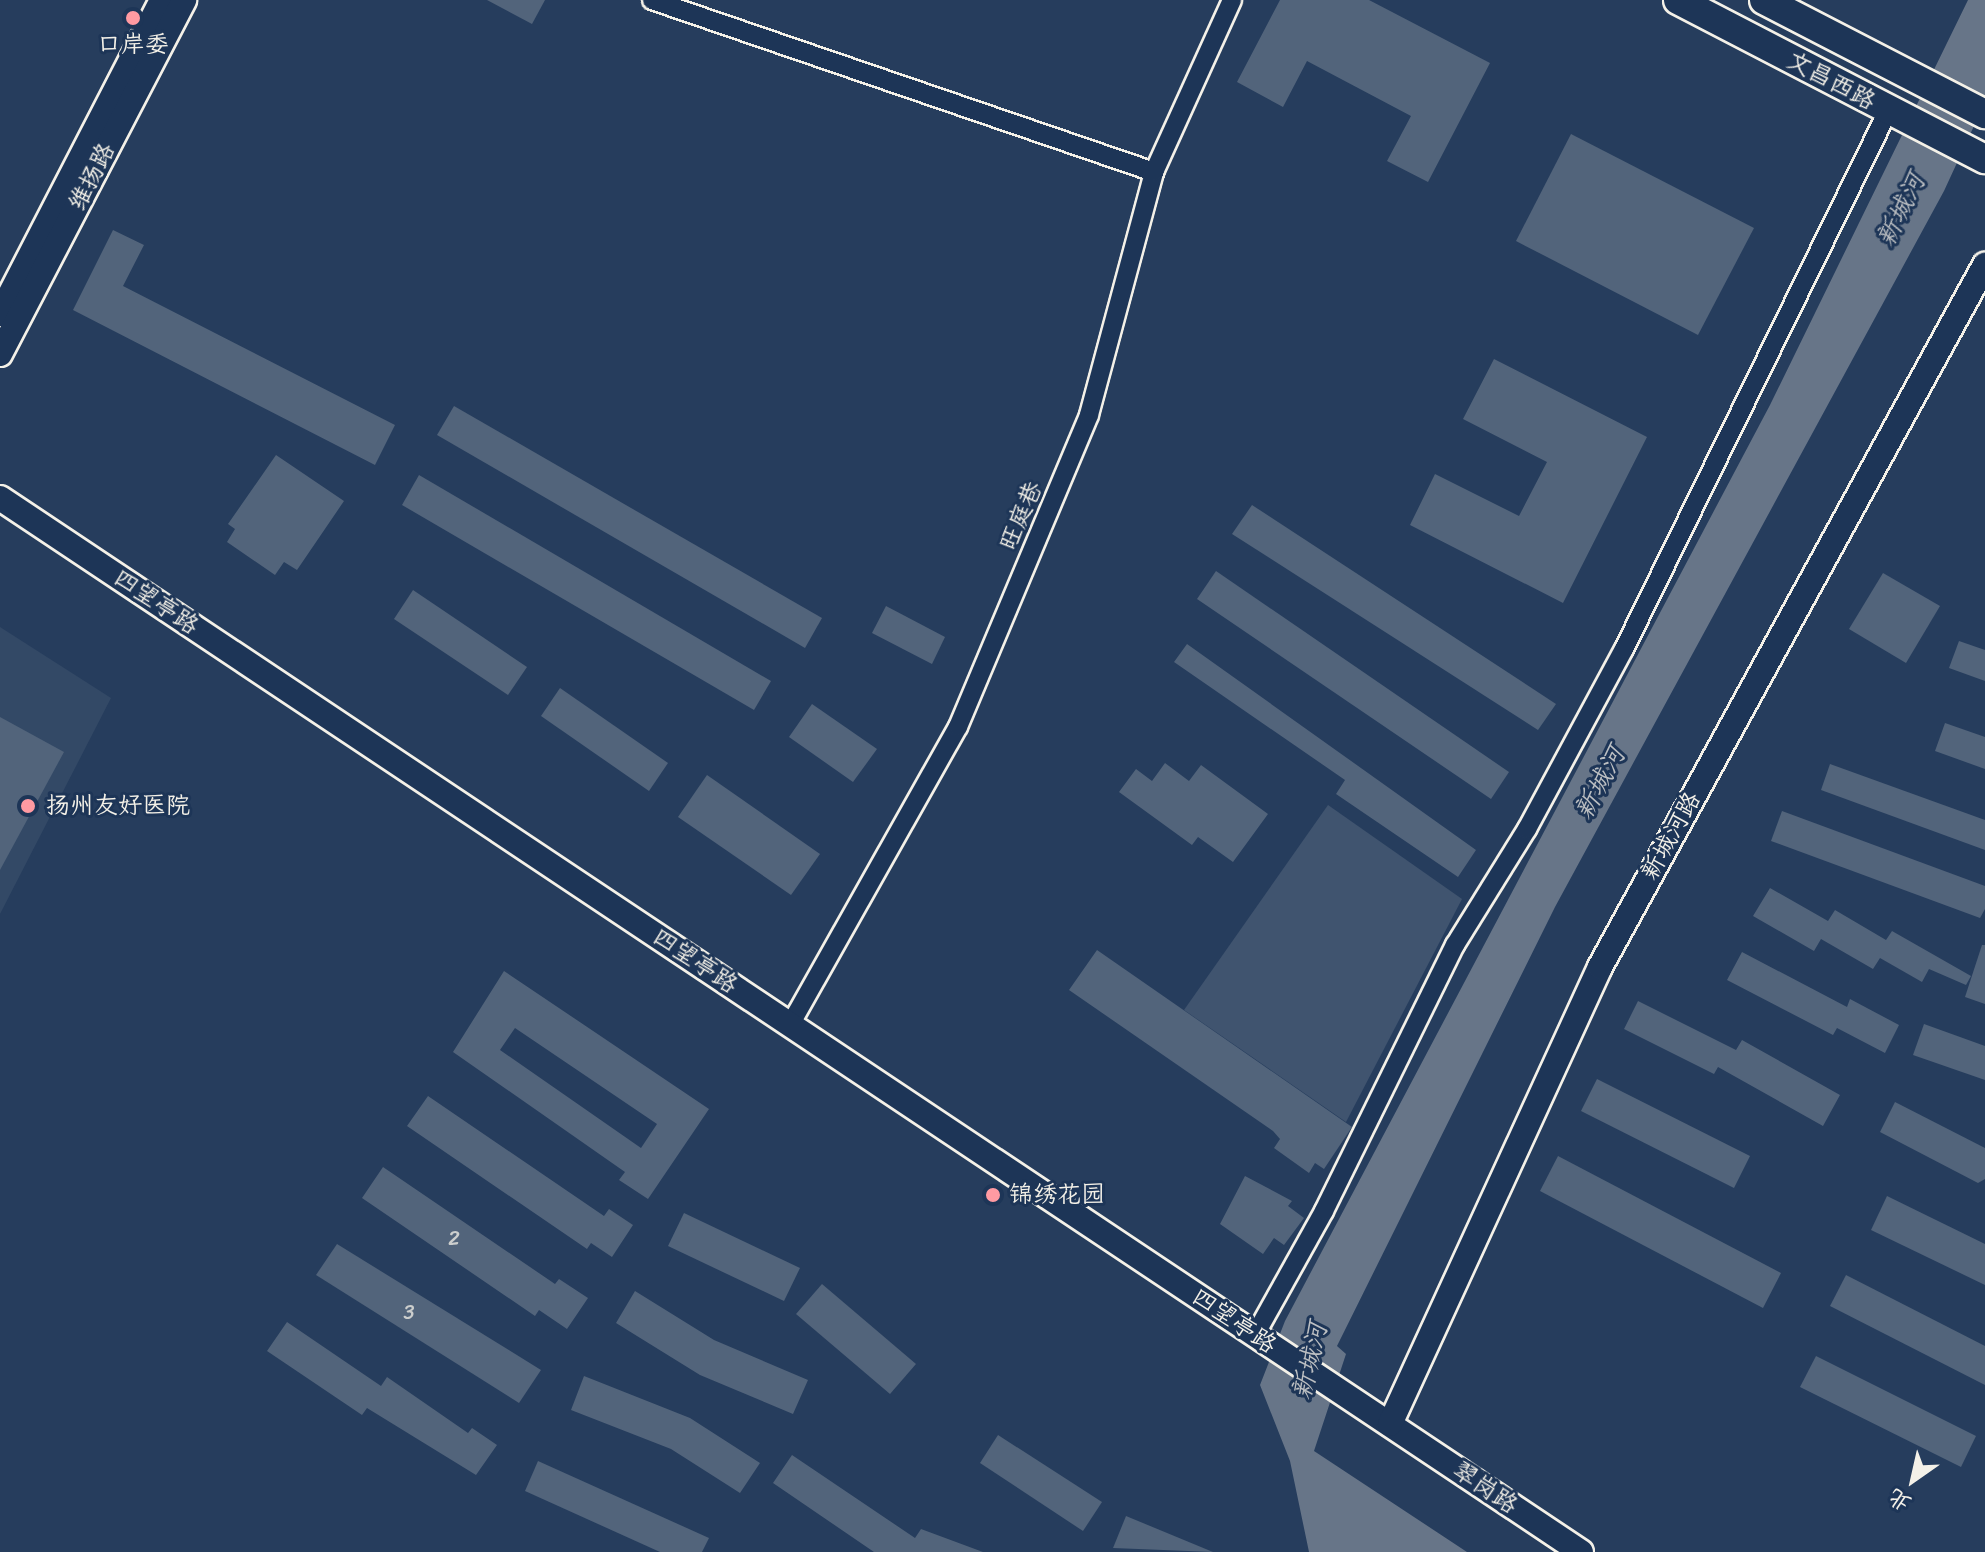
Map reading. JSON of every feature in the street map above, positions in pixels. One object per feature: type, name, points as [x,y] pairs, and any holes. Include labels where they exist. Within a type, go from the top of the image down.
[{"type":"main road","name":"文昌西路","points":[[1678,0],[1985,159]]},
{"type":"main road","name":"文昌西路","points":[[1764,0],[1985,114]]},
{"type":"street","name":"维扬路","points":[[0,314],[162,0]]},
{"type":"street","name":"维扬路","points":[[0,354],[184,0]]},
{"type":"street","points":[[652,0],[1154,172]]},
{"type":"street","name":"旺庭巷","points":[[790,1025],[964,713],[1089,415],[1154,172],[1232,0]]},
{"type":"street","points":[[1264,1341],[1324,1211],[1455,945],[1527,829],[1631,635],[1894,114]]},
{"type":"street","name":"新城河路","points":[[1390,1424],[1600,967],[1985,265]]},
{"type":"street","name":"四望亭路","points":[[0,498],[1390,1424]]},
{"type":"street","name":"翠岗路","points":[[1390,1424],[1581,1552]]},
{"type":"shaded area","name":"扬州友好医院","points":[[0,627],[111,698],[0,914]]},
{"type":"shaded area","points":[[1328,805],[1462,899],[1346,1122],[1184,1010]]},
{"type":"water","name":"新城河","points":[[1968,0],[1985,0],[1985,102],[1944,191],[1555,907],[1337,1346],[1346,1354],[1314,1451],[1467,1552],[1309,1552],[1290,1461],[1260,1385],[1285,1321],[1770,405]]},
{"type":"building","points":[[487,0],[545,0],[532,24]]},
{"type":"building","points":[[1280,0],[1369,0],[1490,63],[1428,182],[1387,161],[1411,116],[1307,61],[1283,107],[1237,82]]},
{"type":"building","points":[[1571,134],[1754,228],[1698,335],[1516,241]]},
{"type":"building","points":[[113,230],[144,245],[123,286],[395,425],[375,465],[73,310]]},
{"type":"building","points":[[1494,359],[1647,437],[1563,603],[1410,525],[1435,474],[1519,516],[1547,462],[1463,419]]},
{"type":"building","points":[[454,406],[822,618],[805,648],[437,435]]},
{"type":"building","points":[[276,455],[344,501],[297,570],[284,562],[275,575],[227,542],[235,529],[228,524]]},
{"type":"building","points":[[419,475],[771,681],[754,710],[402,505]]},
{"type":"building","points":[[1252,505],[1556,704],[1538,730],[1232,534]]},
{"type":"building","points":[[1216,571],[1509,772],[1491,799],[1197,599]]},
{"type":"building","points":[[1883,573],[1940,606],[1906,663],[1849,629]]},
{"type":"building","points":[[413,590],[527,667],[508,695],[394,619]]},
{"type":"building","points":[[886,606],[945,637],[932,664],[872,633]]},
{"type":"building","points":[[1959,641],[1985,650],[1985,681],[1949,668]]},
{"type":"building","points":[[1187,644],[1476,850],[1458,877],[1336,794],[1345,780],[1174,662]]},
{"type":"building","points":[[560,688],[668,763],[649,791],[541,716]]},
{"type":"building","points":[[812,704],[877,749],[853,782],[789,737]]},
{"type":"building","points":[[0,717],[64,752],[0,870]]},
{"type":"building","points":[[1945,723],[1985,737],[1985,769],[1935,751]]},
{"type":"building","points":[[1165,763],[1189,781],[1201,765],[1268,814],[1233,862],[1198,837],[1192,845],[1119,792],[1136,769],[1152,781]]},
{"type":"building","points":[[1830,764],[1985,820],[1985,850],[1821,790]]},
{"type":"building","points":[[707,775],[820,854],[791,895],[678,817]]},
{"type":"building","points":[[1782,811],[1985,886],[1985,909],[1980,918],[1771,841]]},
{"type":"building","points":[[1770,888],[1828,921],[1835,910],[1886,940],[1892,931],[1971,976],[1966,985],[1929,969],[1922,982],[1880,958],[1873,969],[1821,939],[1814,951],[1753,916]]},
{"type":"building","points":[[1982,945],[1985,945],[1985,1004],[1965,997]]},
{"type":"building","points":[[1097,950],[1352,1127],[1324,1169],[1315,1163],[1309,1173],[1274,1148],[1280,1139],[1273,1131],[1069,990]]},
{"type":"building","points":[[1742,952],[1847,1007],[1850,999],[1899,1025],[1885,1053],[1837,1028],[1833,1035],[1727,980]]},
{"type":"building","points":[[504,971],[709,1109],[648,1199],[619,1180],[625,1172],[453,1052]],"holes":[[[515,1028],[657,1124],[641,1148],[500,1050]]]},
{"type":"building","points":[[1638,1001],[1736,1050],[1742,1040],[1840,1095],[1823,1126],[1718,1067],[1714,1074],[1624,1029]]},
{"type":"building","points":[[1924,1024],[1985,1046],[1985,1080],[1913,1055]]},
{"type":"building","points":[[1597,1079],[1750,1156],[1734,1188],[1581,1111]]},
{"type":"building","points":[[428,1096],[604,1216],[609,1209],[633,1225],[612,1257],[591,1243],[587,1249],[407,1126]]},
{"type":"building","points":[[1895,1102],[1985,1148],[1985,1179],[1978,1183],[1880,1132]]},
{"type":"building","points":[[1558,1156],[1781,1273],[1763,1308],[1540,1191]]},
{"type":"building","points":[[383,1167],[555,1284],[559,1279],[588,1298],[567,1329],[539,1310],[535,1316],[362,1198]]},
{"type":"building","points":[[1245,1176],[1292,1201],[1288,1206],[1304,1218],[1284,1245],[1274,1238],[1263,1254],[1220,1224]]},
{"type":"building","points":[[1887,1196],[1985,1244],[1985,1285],[1871,1230]]},
{"type":"building","points":[[684,1213],[800,1268],[784,1301],[668,1246]]},
{"type":"building","points":[[337,1244],[541,1370],[519,1403],[316,1275]]},
{"type":"building","points":[[1846,1275],[1985,1346],[1985,1385],[1830,1306]]},
{"type":"building","points":[[822,1284],[916,1364],[890,1394],[796,1314]]},
{"type":"building","points":[[635,1291],[714,1340],[808,1380],[793,1414],[700,1375],[616,1323]]},
{"type":"building","points":[[287,1322],[381,1386],[387,1377],[468,1433],[472,1428],[497,1445],[476,1475],[367,1408],[362,1415],[267,1351]]},
{"type":"building","points":[[1816,1356],[1976,1436],[1961,1467],[1800,1387]]},
{"type":"building","points":[[584,1376],[690,1418],[760,1463],[740,1493],[671,1449],[571,1410]]},
{"type":"building","points":[[998,1435],[1102,1502],[1083,1531],[980,1463]]},
{"type":"building","points":[[792,1455],[915,1538],[921,1529],[983,1552],[874,1552],[773,1483]]},
{"type":"building","points":[[538,1461],[709,1538],[702,1552],[660,1552],[525,1491]]},
{"type":"building","points":[[1126,1516],[1213,1552],[1113,1548]]},
{"type":"place","name":"口岸委","points":[[133,18]]},
{"type":"place","name":"扬州友好医院","points":[[28,806]]},
{"type":"place","name":"锦绣花园","points":[[993,1195]]}]
